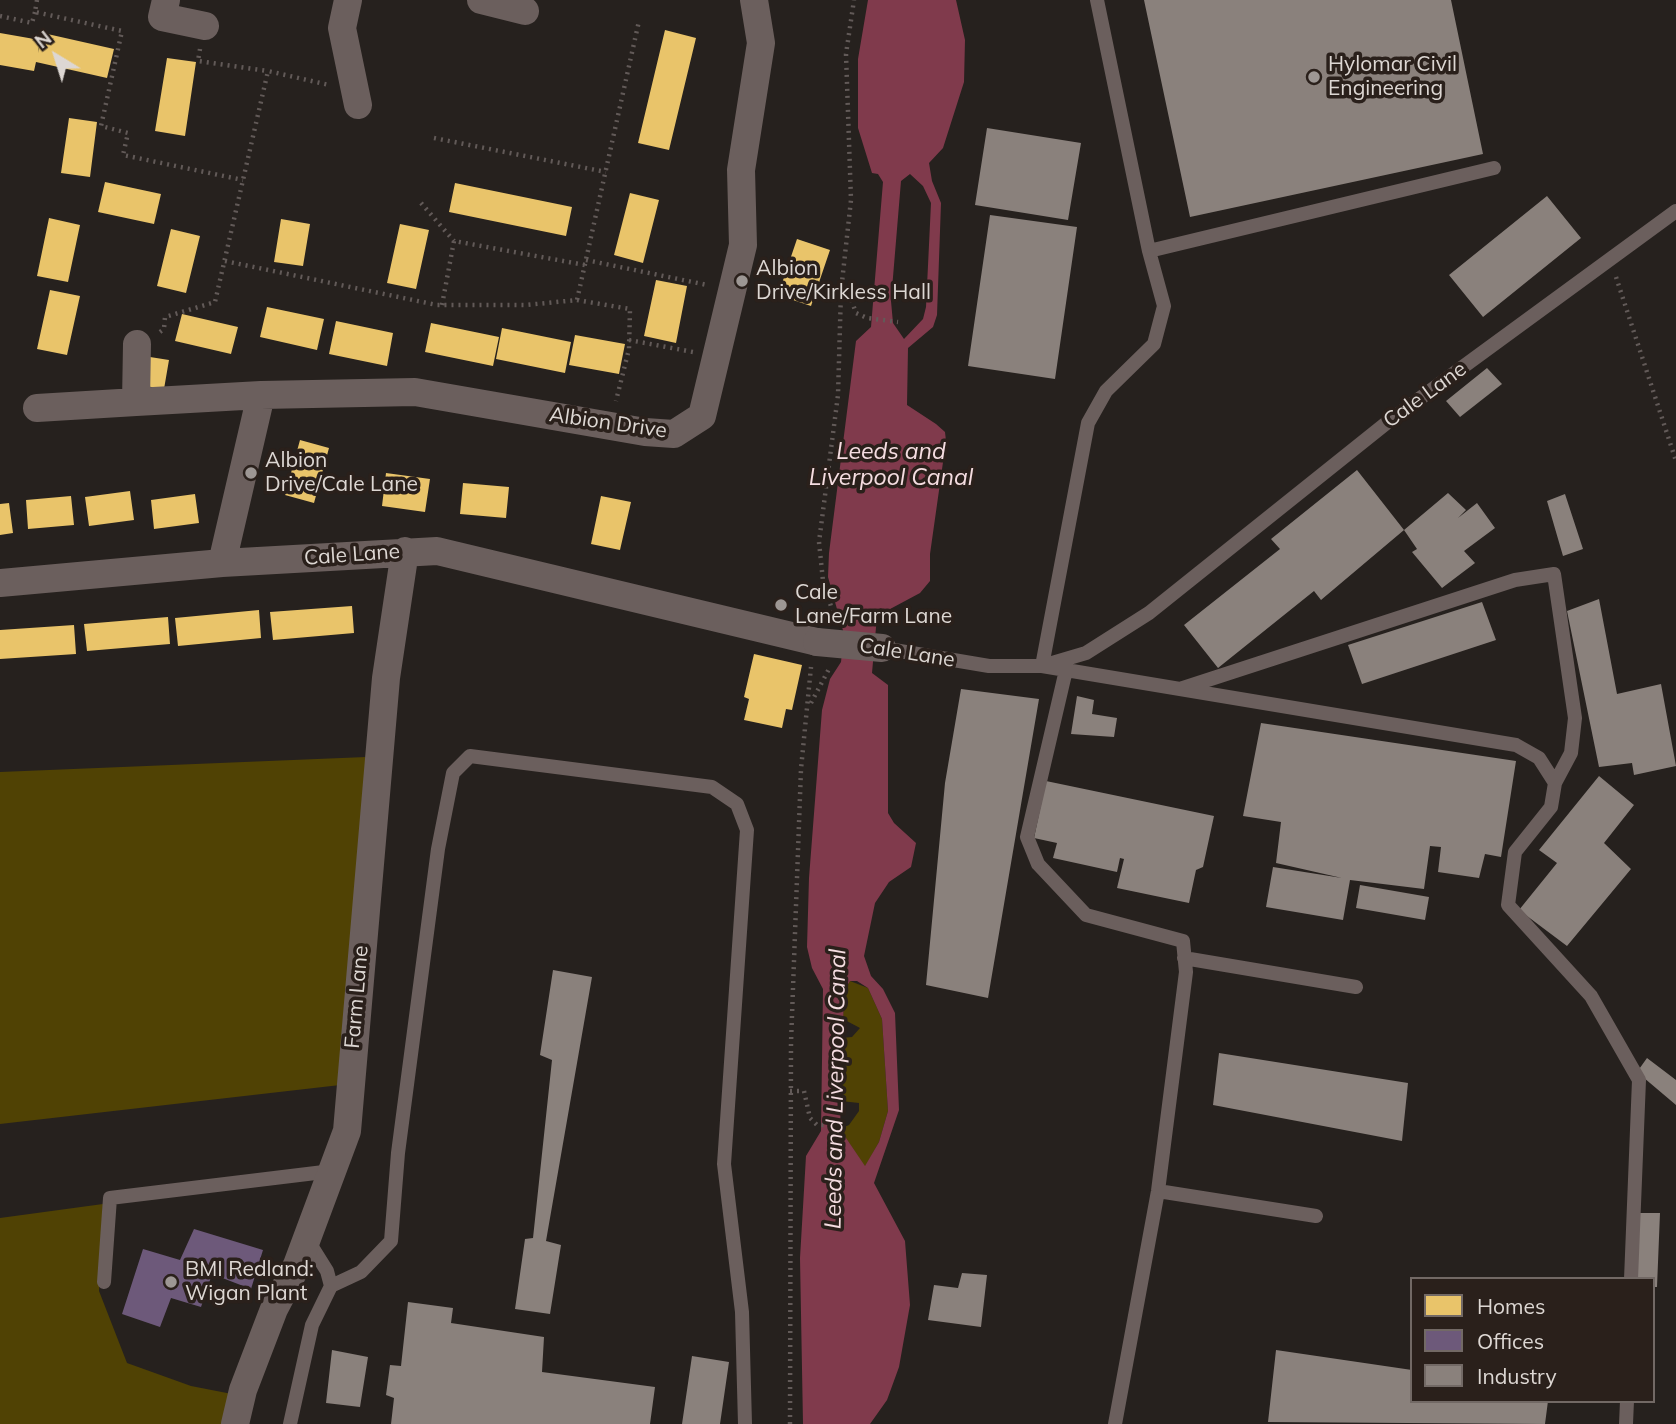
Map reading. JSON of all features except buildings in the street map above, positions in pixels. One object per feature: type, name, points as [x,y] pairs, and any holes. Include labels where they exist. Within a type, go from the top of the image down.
[{"type":"street","points":[[166,0],[162,17],[205,26]]},
{"type":"street","points":[[348,0],[342,28],[358,106]]},
{"type":"street","points":[[481,0],[524,10]]},
{"type":"street","name":"Albion Drive","points":[[37,408],[261,395],[415,392],[611,426],[674,434],[702,416],[743,245],[740,170],[761,43],[754,0]]},
{"type":"street","points":[[136,402],[137,344]]},
{"type":"street","points":[[222,563],[261,395]]},
{"type":"street","name":"Farm Lane","points":[[235,1424],[243,1390],[274,1309],[307,1238],[347,1131],[386,678],[405,551]]},
{"type":"street","name":"Cale Lane","points":[[0,583],[222,563],[437,551],[826,643],[882,648]]},
{"type":"lane","points":[[1097,0],[1149,251],[1164,306],[1154,344],[1106,391],[1088,423],[1042,666],[1516,745],[1539,758],[1555,783]]},
{"type":"lane","points":[[1149,251],[1494,168]]},
{"type":"lane","name":"Cale Lane","points":[[882,648],[989,666],[1042,666],[1086,653],[1149,613],[1389,421],[1676,211]]},
{"type":"lane","points":[[1178,689],[1503,584],[1554,573],[1575,718],[1570,752],[1555,783],[1551,807],[1515,852],[1508,905],[1591,996],[1639,1080],[1631,1277]]},
{"type":"lane","points":[[1066,670],[1027,837],[1038,863],[1086,915],[1183,942],[1186,972],[1158,1191],[1115,1424]]},
{"type":"lane","points":[[290,1424],[312,1325],[331,1286],[361,1272],[391,1241],[403,1112],[438,849],[453,773],[470,756],[712,787],[737,804],[747,831],[724,1164],[742,1312],[745,1424]]},
{"type":"lane","points":[[1184,958],[1356,987]]},
{"type":"lane","points":[[104,1282],[110,1198],[332,1171]]},
{"type":"lane","points":[[1158,1191],[1316,1216]]},
{"type":"lane","points":[[307,1238],[327,1271],[331,1286]]},
{"type":"lane","points":[[1626,1424],[1627,1403]]},
{"type":"path","points":[[0,16],[32,23],[37,0]]},
{"type":"path","points":[[790,1424],[790,1091],[801,769],[809,706],[826,643],[819,542],[838,395],[841,291],[851,200],[846,54],[854,0]]},
{"type":"path","points":[[35,12],[122,31],[101,126],[128,133],[123,155],[243,180]]},
{"type":"path","points":[[577,300],[639,21]]},
{"type":"path","points":[[205,26],[198,61],[268,71],[340,87],[358,106]]},
{"type":"path","points":[[137,344],[164,330],[165,317],[215,302],[268,71]]},
{"type":"path","points":[[434,138],[606,172]]},
{"type":"path","points":[[421,203],[454,241],[711,286]]},
{"type":"path","points":[[442,305],[454,241]]},
{"type":"path","points":[[1611,259],[1676,457]]},
{"type":"path","points":[[225,261],[442,305],[526,305],[577,300],[630,309],[629,340],[611,426]]},
{"type":"path","points":[[841,291],[850,299],[856,313],[867,318],[898,321]]},
{"type":"path","points":[[629,340],[698,353]]},
{"type":"path","points":[[809,706],[826,643]]},
{"type":"path","points":[[790,1091],[804,1091],[810,1118],[817,1125],[842,1125]]},
{"type":"shaded area","points":[[366,757],[349,1084],[0,1124],[0,772]]},
{"type":"shaded area","points":[[850,981],[868,988],[882,1019],[888,1111],[879,1142],[865,1167],[840,1129],[849,1125],[859,1111],[859,1103],[841,1101],[842,1038],[852,1037],[860,1028],[843,1019],[844,991]]},
{"type":"shaded area","points":[[103,1204],[99,1291],[127,1363],[191,1386],[232,1394],[225,1424],[0,1424],[0,1218]]},
{"type":"water","name":"Leeds and Liverpool Canal","points":[[868,0],[956,0],[965,40],[964,82],[943,148],[929,163],[932,181],[941,203],[937,315],[933,327],[908,348],[907,405],[945,432],[946,441],[930,554],[930,581],[920,593],[877,616],[872,673],[888,685],[888,813],[894,823],[916,843],[911,867],[889,882],[875,903],[864,956],[871,976],[883,989],[895,1013],[899,1110],[874,1183],[905,1241],[910,1305],[899,1367],[887,1400],[870,1424],[803,1424],[800,1258],[806,1156],[821,1131],[823,989],[812,968],[807,947],[809,878],[822,710],[830,679],[841,662],[844,634],[828,577],[829,553],[856,341],[871,327],[883,182],[878,174],[872,173],[858,128],[858,59]],"holes":[[[910,174],[923,186],[931,203],[926,307],[923,319],[904,339],[893,323],[891,301],[901,181]],[[850,981],[857,981],[868,988],[882,1019],[888,1111],[879,1142],[865,1166],[840,1129],[844,991]]]},
{"type":"place","name":"Hylomar Civil Engineering","points":[[1314,77]]},
{"type":"place","name":"Albion Drive/Kirkless Hall","points":[[742,281]]},
{"type":"place","name":"Albion Drive/Cale Lane","points":[[251,473]]},
{"type":"place","name":"Cale Lane/Farm Lane","points":[[781,605]]},
{"type":"place","name":"BMI Redland: Wigan Plant","points":[[171,1282]]}]
